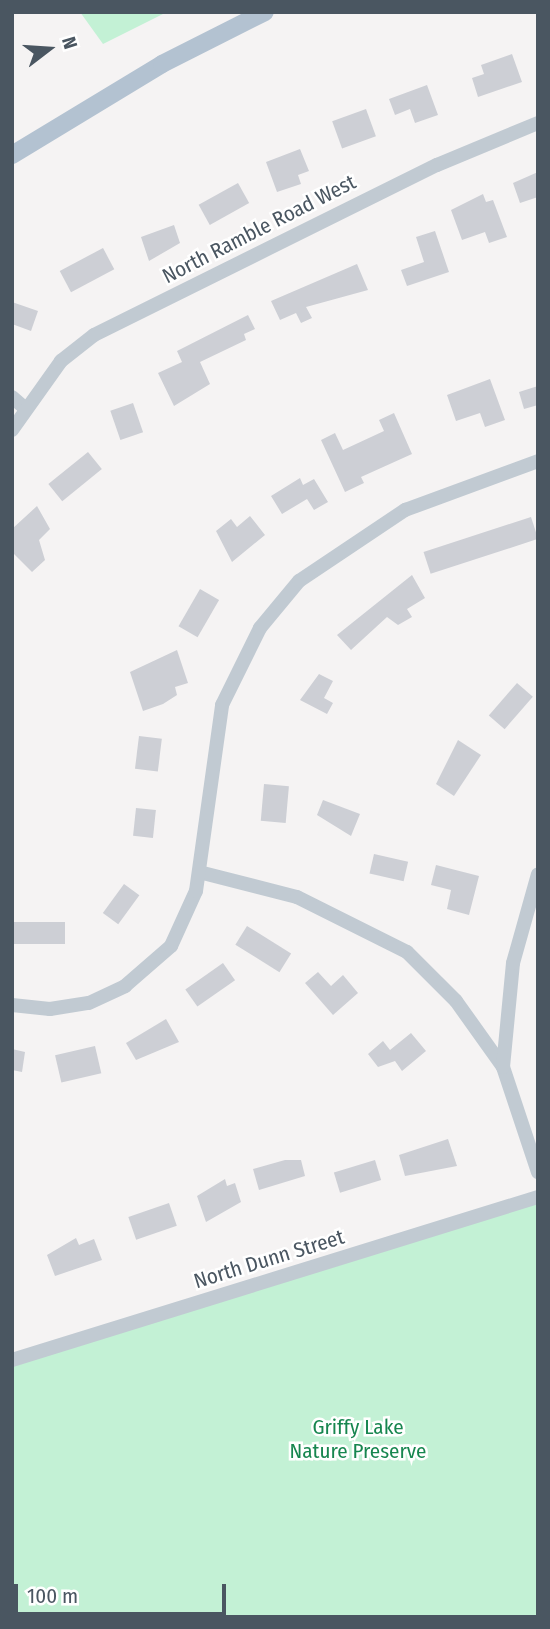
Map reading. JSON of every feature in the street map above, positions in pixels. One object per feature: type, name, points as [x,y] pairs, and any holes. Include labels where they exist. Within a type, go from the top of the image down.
[{"type":"main road","points":[[12,155],[162,64],[265,12]]},
{"type":"street","name":"North Ramble Road West","points":[[12,430],[61,361],[94,335],[437,165],[538,123]]},
{"type":"street","points":[[12,397],[26,409]]},
{"type":"street","points":[[12,1005],[71,1008],[134,980],[183,928],[199,872],[222,705],[245,654],[280,602],[319,565],[405,510],[538,461]]},
{"type":"street","points":[[199,872],[297,897],[407,952],[456,1002],[503,1067],[538,1172]]},
{"type":"street","points":[[503,1067],[513,962],[538,874]]},
{"type":"street","name":"North Dunn Street","points":[[12,1360],[538,1198]]},
{"type":"green space","points":[[80,12],[167,12],[103,44]]},
{"type":"green space","name":"Griffy Lake Nature Preserve","points":[[538,1197],[538,1617],[12,1617],[12,1359]]},
{"type":"building","points":[[512,54],[522,82],[478,97],[472,78],[484,74],[481,65]]},
{"type":"building","points":[[427,85],[438,115],[415,123],[410,109],[395,115],[389,99]]},
{"type":"building","points":[[366,109],[376,136],[342,149],[332,121]]},
{"type":"building","points":[[300,149],[309,171],[298,175],[301,184],[277,192],[266,162]]},
{"type":"building","points":[[538,172],[538,197],[520,203],[513,183]]},
{"type":"building","points":[[238,183],[249,203],[210,225],[199,205]]},
{"type":"building","points":[[483,194],[486,202],[493,200],[507,237],[489,243],[485,232],[462,240],[451,210]]},
{"type":"building","points":[[174,225],[180,243],[149,261],[141,237]]},
{"type":"building","points":[[435,231],[449,272],[407,286],[401,270],[424,262],[416,237]]},
{"type":"building","points":[[103,248],[114,269],[71,292],[60,271]]},
{"type":"building","points":[[357,264],[368,290],[306,307],[312,318],[301,323],[296,313],[280,320],[271,301]]},
{"type":"building","points":[[12,302],[38,311],[31,331],[12,324]]},
{"type":"building","points":[[248,315],[255,329],[244,334],[246,340],[200,362],[210,384],[174,406],[158,373],[182,362],[177,351]]},
{"type":"building","points":[[490,379],[505,420],[485,427],[480,413],[456,421],[447,395]]},
{"type":"building","points":[[538,386],[538,405],[524,409],[519,392]]},
{"type":"building","points":[[133,403],[143,432],[120,440],[110,411]]},
{"type":"building","points":[[394,413],[412,454],[361,477],[364,483],[345,492],[321,440],[335,433],[343,450],[384,431],[379,420]]},
{"type":"building","points":[[88,452],[102,469],[62,501],[48,484]]},
{"type":"building","points":[[300,478],[303,485],[314,479],[328,502],[314,510],[307,499],[282,514],[271,496]]},
{"type":"building","points":[[37,506],[50,529],[39,540],[45,560],[32,572],[12,552],[12,529]]},
{"type":"building","points":[[250,516],[265,535],[232,562],[216,531],[231,519],[237,527]]},
{"type":"building","points":[[531,517],[538,539],[431,574],[424,552]]},
{"type":"building","points":[[412,575],[425,598],[407,609],[412,617],[398,625],[387,617],[351,650],[337,635]]},
{"type":"building","points":[[200,589],[219,600],[198,637],[178,626]]},
{"type":"building","points":[[177,650],[188,683],[175,687],[177,695],[163,704],[143,711],[130,672]]},
{"type":"building","points":[[319,674],[333,681],[324,698],[333,703],[327,714],[300,700]]},
{"type":"building","points":[[517,683],[533,697],[505,729],[489,715]]},
{"type":"building","points":[[139,736],[162,739],[158,772],[135,769]]},
{"type":"building","points":[[458,740],[481,755],[454,796],[436,784]]},
{"type":"building","points":[[264,784],[289,786],[286,823],[261,821]]},
{"type":"building","points":[[323,800],[360,814],[351,836],[317,815]]},
{"type":"building","points":[[136,808],[156,810],[153,838],[133,836]]},
{"type":"building","points":[[374,854],[408,862],[404,881],[370,873]]},
{"type":"building","points":[[436,865],[479,876],[469,915],[447,909],[451,890],[431,885]]},
{"type":"building","points":[[124,884],[139,895],[118,924],[103,913]]},
{"type":"building","points":[[14,922],[65,922],[65,944],[14,944]]},
{"type":"building","points":[[247,926],[291,954],[279,972],[235,945]]},
{"type":"building","points":[[223,963],[235,980],[197,1007],[185,989]]},
{"type":"building","points":[[318,972],[331,986],[343,975],[358,993],[333,1015],[305,983]]},
{"type":"building","points":[[166,1019],[179,1042],[136,1060],[126,1043]]},
{"type":"building","points":[[411,1033],[426,1051],[402,1071],[395,1061],[378,1067],[368,1054],[383,1041],[390,1050]]},
{"type":"building","points":[[95,1046],[101,1073],[61,1083],[55,1055]]},
{"type":"building","points":[[12,1049],[25,1052],[22,1072],[12,1070]]},
{"type":"building","points":[[448,1139],[457,1166],[405,1176],[399,1155]]},
{"type":"building","points":[[285,1160],[301,1160],[305,1176],[259,1190],[253,1169]]},
{"type":"building","points":[[375,1160],[381,1180],[340,1193],[334,1173]]},
{"type":"building","points":[[225,1179],[227,1186],[235,1183],[241,1202],[206,1222],[197,1196]]},
{"type":"building","points":[[169,1203],[177,1226],[136,1240],[128,1217]]},
{"type":"building","points":[[76,1238],[79,1245],[94,1239],[102,1260],[55,1276],[47,1255]]}]
